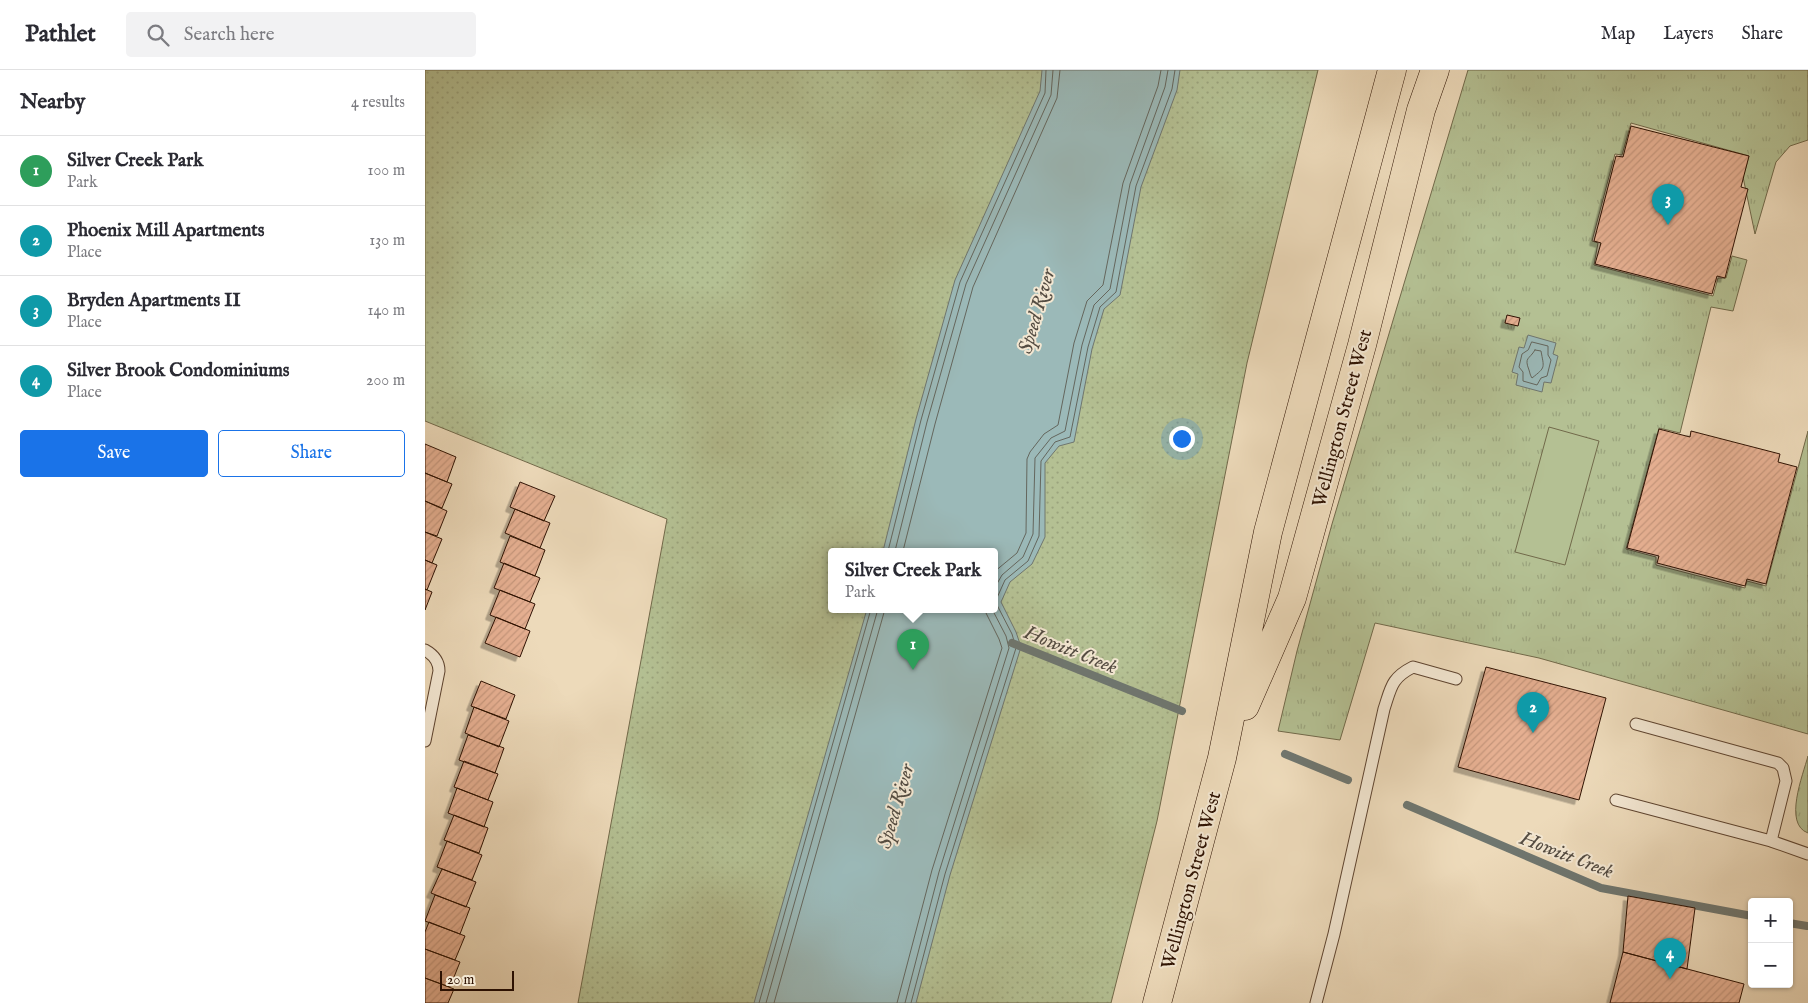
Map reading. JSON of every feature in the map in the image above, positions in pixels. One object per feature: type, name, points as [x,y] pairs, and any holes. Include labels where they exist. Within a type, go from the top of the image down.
[{"type":"main road","name":"Wellington Street West","points":[[1157,1003],[1222,758],[1268,532],[1392,70]]},
{"type":"main road","name":"Wellington Street West","points":[[1222,758],[1292,598],[1361,345],[1421,110],[1435,70]]},
{"type":"lane","points":[[425,650],[439,663],[425,741]]},
{"type":"lane","points":[[1316,1003],[1384,709],[1392,685],[1397,676],[1413,667],[1456,679]]},
{"type":"lane","points":[[1636,724],[1778,763],[1783,768],[1786,781],[1771,841]]},
{"type":"lane","points":[[1616,800],[1771,841],[1808,854]]},
{"type":"green space","points":[[425,70],[1318,70],[1247,363],[1157,821],[1111,1003],[578,1003],[667,519],[425,421]]},
{"type":"green space","points":[[1468,70],[1808,70],[1808,140],[1790,146],[1776,162],[1755,234],[1743,177],[1749,156],[1631,123],[1622,155],[1615,154],[1592,241],[1598,243],[1594,265],[1713,296],[1718,278],[1726,278],[1732,256],[1747,260],[1733,311],[1711,307],[1680,433],[1659,428],[1626,549],[1656,557],[1656,565],[1745,588],[1747,581],[1766,586],[1808,431],[1808,734],[1539,658],[1375,623],[1340,740],[1278,731],[1297,651],[1332,524]]},
{"type":"green space","points":[[1549,427],[1599,441],[1565,565],[1515,552]]},
{"type":"green space","points":[[1808,756],[1808,833],[1801,828],[1797,820],[1796,810],[1799,786]]},
{"type":"water","name":"Speed River","points":[[1042,70],[1180,70],[1177,90],[1141,187],[1120,295],[1104,309],[1092,349],[1074,442],[1059,446],[1045,463],[1045,537],[1032,564],[1010,582],[1001,602],[1016,632],[1021,647],[950,875],[916,1003],[754,1003],[866,613],[998,613],[998,548],[884,548],[916,419],[955,280],[1040,91]]},
{"type":"water","points":[[1528,335],[1556,343],[1553,354],[1558,356],[1551,383],[1544,382],[1542,392],[1516,385],[1518,374],[1512,372],[1519,347],[1524,348]]},
{"type":"building","points":[[1631,126],[1749,156],[1741,187],[1748,189],[1725,278],[1717,276],[1712,294],[1595,264],[1601,243],[1594,241],[1616,156],[1623,157]]},
{"type":"building","points":[[1507,315],[1520,318],[1518,326],[1505,323]]},
{"type":"building","points":[[1659,429],[1690,437],[1691,431],[1780,454],[1778,462],[1797,467],[1766,584],[1747,579],[1745,586],[1657,563],[1659,556],[1627,548]]},
{"type":"building","points":[[425,444],[456,457],[447,482],[425,473]]},
{"type":"building","points":[[425,473],[452,484],[442,508],[425,501]]},
{"type":"building","points":[[520,482],[555,496],[544,521],[510,507]]},
{"type":"building","points":[[425,501],[447,511],[437,536],[425,532]]},
{"type":"building","points":[[515,509],[550,523],[540,548],[505,533]]},
{"type":"building","points":[[425,532],[442,539],[432,563],[425,560]]},
{"type":"building","points":[[510,536],[545,550],[535,576],[500,562]]},
{"type":"building","points":[[425,560],[437,565],[427,590],[425,589]]},
{"type":"building","points":[[504,563],[540,578],[530,602],[494,588]]},
{"type":"building","points":[[425,589],[432,592],[425,610]]},
{"type":"building","points":[[500,590],[535,604],[525,629],[490,615]]},
{"type":"building","points":[[496,617],[530,631],[520,657],[485,643]]},
{"type":"building","points":[[1486,667],[1606,698],[1579,800],[1458,767]]},
{"type":"building","points":[[481,681],[515,695],[506,719],[471,706]]},
{"type":"building","points":[[474,707],[509,721],[499,747],[465,733]]},
{"type":"building","points":[[468,735],[504,748],[495,773],[459,760]]},
{"type":"building","points":[[464,761],[498,774],[488,800],[454,787]]},
{"type":"building","points":[[457,788],[493,802],[484,827],[448,813]]},
{"type":"building","points":[[454,815],[488,828],[479,853],[444,840]]},
{"type":"building","points":[[447,841],[482,855],[472,880],[437,867]]},
{"type":"building","points":[[442,869],[476,882],[466,907],[431,893]]},
{"type":"building","points":[[435,895],[470,908],[460,934],[425,921]]},
{"type":"building","points":[[1628,896],[1695,908],[1687,969],[1623,952]]},
{"type":"building","points":[[429,922],[465,936],[455,960],[425,949],[425,932]]},
{"type":"building","points":[[425,949],[460,962],[450,987],[425,978]]},
{"type":"building","points":[[1623,952],[1744,984],[1739,1003],[1610,1003]]},
{"type":"building","points":[[425,978],[454,989],[448,1003],[425,1003]]},
{"type":"waterway","name":"Howitt Creek","points":[[1012,643],[1182,711]]},
{"type":"waterway","name":"Howitt Creek","points":[[1285,754],[1348,780]]},
{"type":"waterway","name":"Howitt Creek","points":[[1407,805],[1601,888],[1748,915]]},
{"type":"waterway","name":"Howitt Creek","points":[[1793,924],[1807,926]]},
{"type":"place","name":"Bryden Apartments II","points":[[1668,225]]},
{"type":"place","name":"Silver Creek Park","points":[[913,670]]},
{"type":"place","name":"Phoenix Mill Apartments","points":[[1533,733]]},
{"type":"place","name":"Silver Brook Condominiums","points":[[1670,979]]}]
